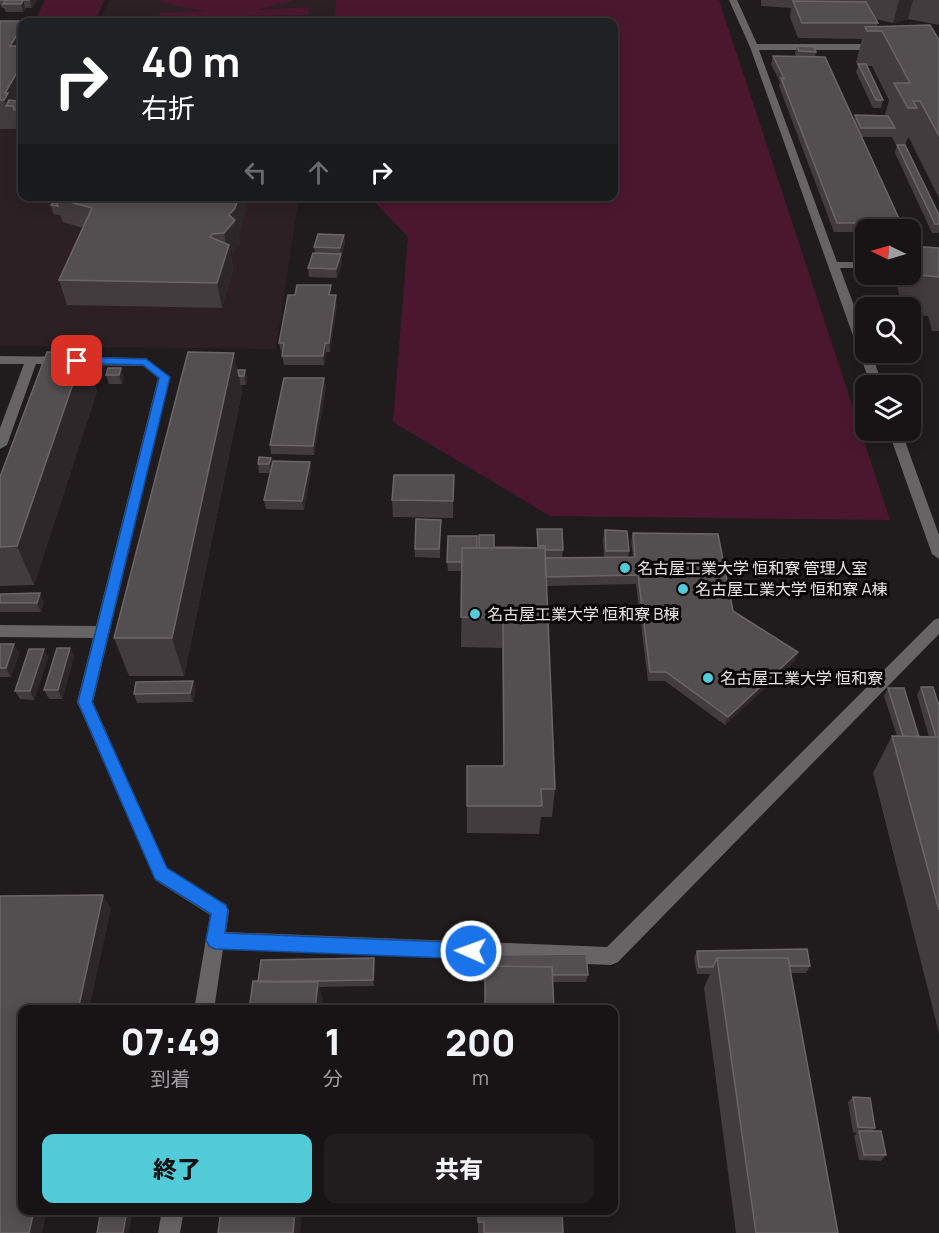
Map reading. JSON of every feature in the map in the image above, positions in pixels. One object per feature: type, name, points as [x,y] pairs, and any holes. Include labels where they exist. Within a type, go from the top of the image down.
[{"type":"street","points":[[733,0],[754,47],[873,375]]},
{"type":"street","points":[[754,47],[893,46]]},
{"type":"street","points":[[834,265],[855,265]]},
{"type":"street","points":[[0,360],[146,362],[164,377],[85,702],[161,874],[220,910],[205,1005]]},
{"type":"street","points":[[0,445],[32,360]]},
{"type":"street","points":[[898,441],[939,554]]},
{"type":"street","points":[[215,940],[611,957],[939,624]]},
{"type":"street","points":[[0,630],[102,632]]},
{"type":"street","points":[[169,1233],[172,1215]]},
{"type":"shaded area","points":[[45,0],[105,0],[96,18],[36,18]]},
{"type":"shaded area","points":[[110,0],[339,0],[339,18],[100,18]]},
{"type":"shaded area","points":[[159,0],[296,0],[255,10],[309,7],[308,15],[159,17],[160,13],[205,11]]},
{"type":"shaded area","points":[[336,0],[719,0],[855,414],[855,441],[864,441],[890,520],[550,516],[393,422],[408,237],[374,201],[618,201],[618,18],[334,18]]},
{"type":"shaded area","points":[[0,33],[18,33],[18,201],[298,201],[276,349],[0,346]]},
{"type":"building","points":[[6,0],[23,0],[21,4],[3,4]]},
{"type":"building","points":[[793,1],[866,2],[878,23],[802,23]]},
{"type":"building","points":[[0,21],[18,21],[18,33],[10,46],[18,46],[18,71],[5,93],[8,93],[4,100],[0,100]]},
{"type":"building","points":[[930,25],[939,40],[939,136],[920,101],[913,101],[917,108],[908,108],[894,83],[910,83],[882,31],[867,31],[865,27]]},
{"type":"building","points":[[797,46],[814,47],[816,52],[799,51]]},
{"type":"building","points":[[773,56],[825,57],[899,219],[855,219],[855,223],[837,223],[781,78],[784,78]]},
{"type":"building","points":[[858,64],[866,64],[883,100],[876,100]]},
{"type":"building","points":[[9,100],[17,101],[18,110],[14,110],[13,106],[6,106]]},
{"type":"building","points":[[855,115],[888,116],[895,128],[861,128]]},
{"type":"building","points":[[897,145],[905,145],[939,215],[939,224],[935,224]]},
{"type":"building","points":[[66,201],[237,201],[229,215],[235,220],[224,233],[212,234],[210,237],[229,245],[217,283],[59,280],[92,208]]},
{"type":"building","points":[[318,234],[344,235],[340,248],[314,247]]},
{"type":"building","points":[[921,247],[939,248],[939,277],[921,275]]},
{"type":"building","points":[[313,253],[341,254],[336,269],[308,268]]},
{"type":"building","points":[[297,285],[331,285],[329,295],[336,295],[329,343],[325,343],[323,356],[282,356],[284,343],[279,343],[288,295],[295,295]]},
{"type":"building","points":[[47,352],[84,352],[17,546],[0,547],[0,477]]},
{"type":"building","points":[[188,352],[234,353],[172,638],[114,638]]},
{"type":"building","points":[[88,364],[94,364],[92,373],[91,373]]},
{"type":"building","points":[[108,368],[121,368],[119,375],[106,375]]},
{"type":"building","points":[[238,370],[245,370],[244,376],[239,376]]},
{"type":"building","points":[[284,378],[324,378],[313,446],[270,445]]},
{"type":"building","points":[[259,457],[271,458],[269,464],[258,464]]},
{"type":"building","points":[[273,461],[310,462],[302,501],[264,500]]},
{"type":"building","points":[[394,475],[454,475],[453,501],[392,500]]},
{"type":"building","points":[[416,519],[441,520],[439,549],[415,549]]},
{"type":"building","points":[[537,529],[562,529],[563,550],[545,550],[545,546],[538,546]]},
{"type":"building","points":[[605,530],[627,531],[629,551],[606,551]]},
{"type":"building","points":[[633,533],[718,534],[733,611],[798,652],[728,717],[666,672],[650,672],[638,575],[546,577],[545,558],[635,557]]},
{"type":"building","points":[[479,535],[494,535],[494,547],[542,548],[479,548]]},
{"type":"building","points":[[448,536],[477,536],[477,548],[462,548],[462,562],[447,562]]},
{"type":"building","points":[[462,548],[545,548],[555,789],[541,789],[542,806],[467,806],[467,766],[504,766],[503,618],[461,617]]},
{"type":"building","points":[[40,593],[37,603],[0,603],[0,594]]},
{"type":"building","points":[[0,644],[14,644],[6,668],[0,668]]},
{"type":"building","points":[[57,648],[70,648],[58,690],[44,690]]},
{"type":"building","points":[[29,649],[44,649],[30,691],[15,691]]},
{"type":"building","points":[[193,681],[190,693],[134,694],[136,682]]},
{"type":"building","points":[[921,687],[933,687],[939,706],[939,737],[936,737]]},
{"type":"building","points":[[888,688],[904,688],[919,737],[903,736]]},
{"type":"building","points":[[892,736],[939,737],[939,910]]},
{"type":"building","points":[[103,895],[79,1005],[18,1005],[18,1215],[33,1215],[29,1233],[0,1233],[0,896]]},
{"type":"building","points":[[807,949],[810,966],[790,966],[788,958],[717,958],[713,967],[699,967],[697,951]]},
{"type":"building","points":[[586,954],[588,975],[553,975],[552,967],[485,966],[485,974],[475,974],[476,955]]},
{"type":"building","points":[[374,958],[373,980],[258,982],[261,960]]},
{"type":"building","points":[[717,958],[788,958],[838,1233],[756,1233]]},
{"type":"building","points":[[485,966],[552,967],[554,1005],[485,1005]]},
{"type":"building","points":[[253,981],[318,982],[316,1005],[250,1005]]},
{"type":"building","points":[[853,1097],[870,1098],[875,1128],[858,1127]]},
{"type":"building","points":[[859,1131],[881,1131],[886,1155],[864,1155]]},
{"type":"building","points":[[100,1215],[126,1215],[123,1233],[97,1233]]},
{"type":"building","points":[[220,1215],[295,1215],[293,1233],[218,1233]]},
{"type":"building","points":[[478,1215],[562,1215],[563,1233],[484,1233],[484,1222],[478,1222]]},
{"type":"place","name":"名古屋工業大学 恒和寮 管理人室","points":[[625,568]]},
{"type":"place","name":"名古屋工業大学 恒和寮 A棟","points":[[683,589]]},
{"type":"place","name":"名古屋工業大学 恒和寮 B棟","points":[[475,614]]},
{"type":"place","name":"名古屋工業大学 恒和寮","points":[[708,678]]},
{"type":"route","points":[[77,361],[146,362],[164,377],[85,702],[161,874],[220,910],[215,940],[471,951]]}]
